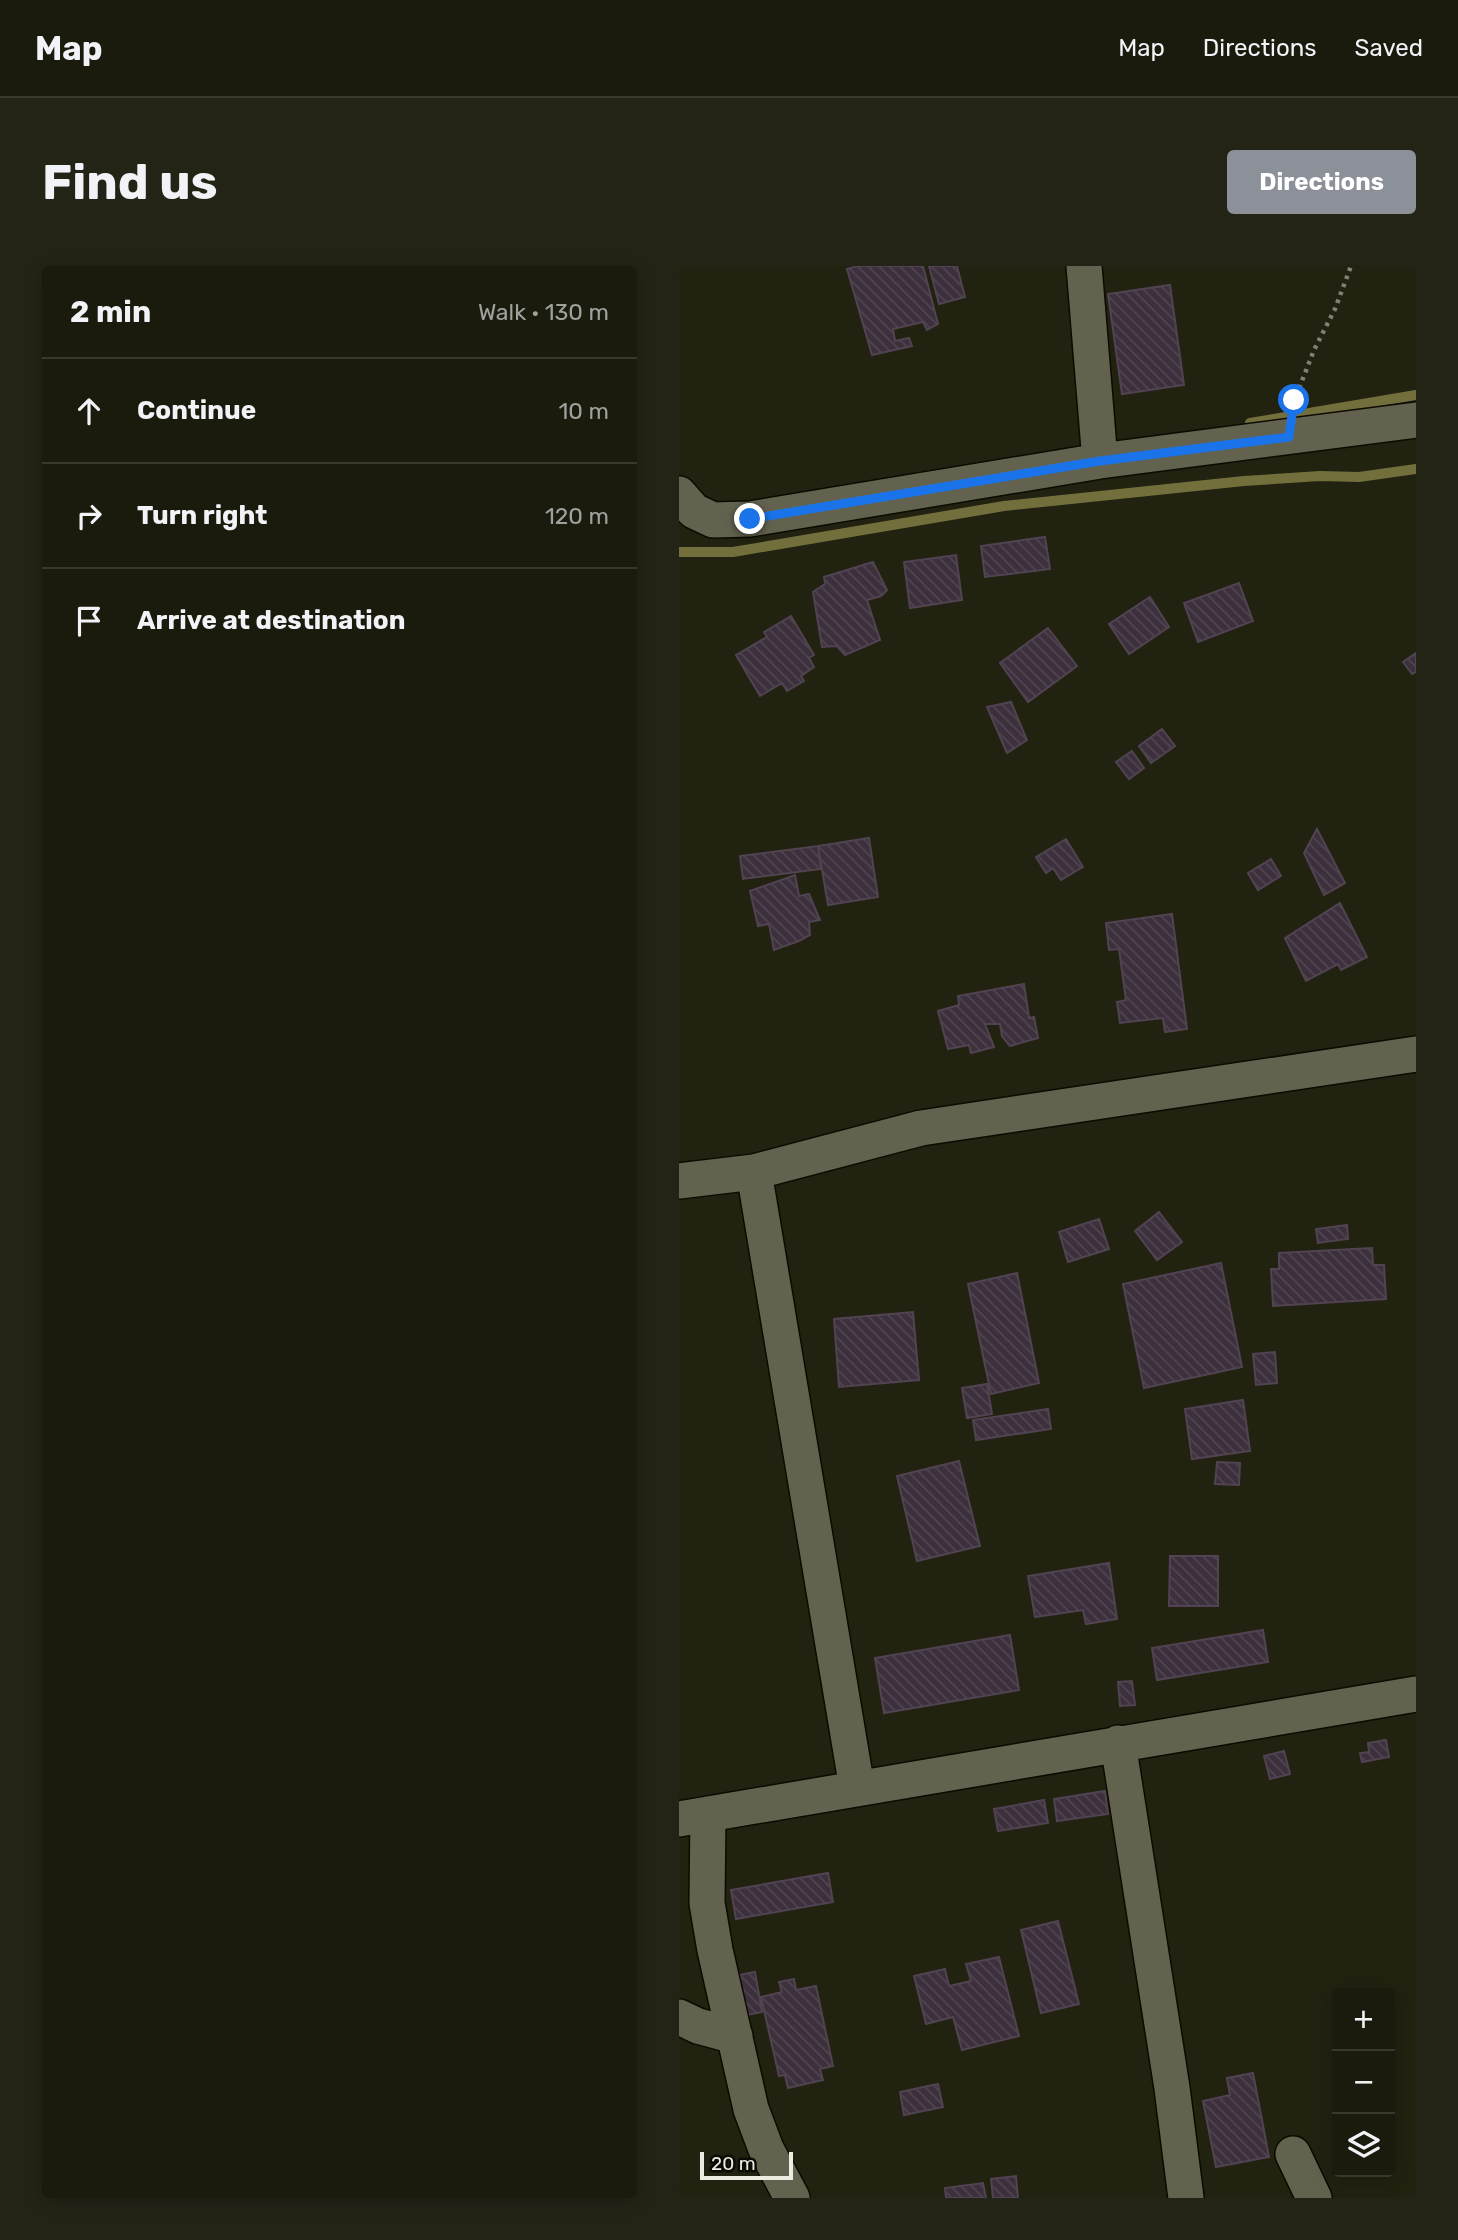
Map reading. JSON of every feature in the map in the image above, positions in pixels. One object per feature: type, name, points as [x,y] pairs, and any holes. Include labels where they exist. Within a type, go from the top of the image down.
[{"type":"street","points":[[1084,266],[1100,461]]},
{"type":"street","points":[[679,494],[694,511],[713,520],[750,519],[1100,461],[1416,421]]},
{"type":"street","points":[[679,1181],[754,1172],[921,1128],[1416,1054]]},
{"type":"street","points":[[754,1172],[857,1788]]},
{"type":"street","points":[[792,2198],[758,2130],[751,2109],[707,1903],[694,1816],[1416,1694]]},
{"type":"street","points":[[1118,1743],[1172,2088],[1186,2198]]},
{"type":"street","points":[[679,2017],[735,2036]]},
{"type":"street","points":[[1293,2154],[1314,2198]]},
{"type":"path","points":[[1289,437],[1294,400],[1314,350],[1335,309],[1351,266]]},
{"type":"building","points":[[858,266],[923,266],[938,324],[927,330],[923,322],[893,329],[895,341],[909,338],[912,346],[872,355],[847,269]]},
{"type":"building","points":[[929,266],[957,266],[965,297],[939,304]]},
{"type":"building","points":[[1170,285],[1184,385],[1122,394],[1108,294]]},
{"type":"building","points":[[1045,537],[1050,569],[985,577],[981,546]]},
{"type":"building","points":[[956,555],[962,600],[910,608],[904,562]]},
{"type":"building","points":[[873,562],[887,590],[881,596],[867,600],[880,640],[845,655],[837,646],[822,647],[813,592],[825,584],[824,577]]},
{"type":"building","points":[[1239,583],[1253,621],[1198,642],[1184,603]]},
{"type":"building","points":[[1150,597],[1169,627],[1129,654],[1109,624]]},
{"type":"building","points":[[791,616],[814,655],[809,658],[814,667],[801,676],[804,681],[787,691],[782,683],[760,696],[736,655],[767,637],[764,632]]},
{"type":"building","points":[[1048,628],[1077,666],[1028,702],[1000,663]]},
{"type":"building","points":[[1416,653],[1416,672],[1412,674],[1403,662]]},
{"type":"building","points":[[1011,702],[1027,740],[1007,753],[987,707]]},
{"type":"building","points":[[1162,729],[1175,746],[1151,763],[1139,746]]},
{"type":"building","points":[[1132,751],[1144,768],[1129,779],[1116,762]]},
{"type":"building","points":[[1317,829],[1345,883],[1324,895],[1304,853]]},
{"type":"building","points":[[869,838],[878,897],[828,905],[818,846]]},
{"type":"building","points":[[1066,839],[1083,867],[1061,880],[1053,868],[1046,873],[1036,857]]},
{"type":"building","points":[[818,846],[821,869],[743,879],[740,856]]},
{"type":"building","points":[[1271,859],[1281,876],[1258,890],[1248,873]]},
{"type":"building","points":[[795,875],[799,896],[809,894],[820,920],[809,922],[810,935],[774,950],[769,924],[758,926],[750,891]]},
{"type":"building","points":[[1340,903],[1367,957],[1341,970],[1338,964],[1306,981],[1285,938]]},
{"type":"building","points":[[1172,914],[1187,1029],[1165,1032],[1163,1018],[1120,1023],[1117,1002],[1126,1000],[1119,949],[1109,950],[1106,923]]},
{"type":"building","points":[[1024,984],[1029,1018],[1034,1017],[1038,1038],[1010,1046],[1002,1036],[1000,1024],[985,1024],[994,1047],[971,1053],[969,1045],[948,1049],[938,1011],[959,1005],[958,996]]},
{"type":"building","points":[[1159,1212],[1182,1242],[1157,1260],[1135,1231]]},
{"type":"building","points":[[1099,1219],[1109,1249],[1068,1262],[1059,1232]]},
{"type":"building","points":[[1347,1225],[1348,1239],[1318,1243],[1316,1229]]},
{"type":"building","points":[[1372,1248],[1373,1265],[1384,1265],[1386,1299],[1273,1306],[1271,1269],[1279,1269],[1279,1253]]},
{"type":"building","points":[[1221,1263],[1242,1367],[1144,1388],[1123,1284]]},
{"type":"building","points":[[1017,1273],[1039,1383],[991,1394],[968,1284]]},
{"type":"building","points":[[913,1312],[919,1380],[839,1387],[834,1319]]},
{"type":"building","points":[[1275,1352],[1277,1383],[1256,1385],[1253,1354]]},
{"type":"building","points":[[987,1384],[992,1414],[967,1418],[962,1388]]},
{"type":"building","points":[[1243,1400],[1250,1451],[1192,1459],[1185,1409]]},
{"type":"building","points":[[1048,1409],[1051,1429],[976,1440],[973,1420]]},
{"type":"building","points":[[959,1461],[980,1546],[917,1561],[897,1476]]},
{"type":"building","points":[[1217,1462],[1240,1463],[1239,1485],[1215,1484]]},
{"type":"building","points":[[1170,1556],[1218,1556],[1218,1606],[1169,1606]]},
{"type":"building","points":[[1109,1563],[1117,1619],[1086,1624],[1083,1610],[1035,1617],[1028,1576]]},
{"type":"building","points":[[1263,1630],[1268,1662],[1157,1680],[1152,1648]]},
{"type":"building","points":[[1010,1635],[1019,1690],[884,1713],[875,1658]]},
{"type":"building","points":[[1132,1681],[1135,1705],[1120,1706],[1118,1682]]},
{"type":"building","points":[[1386,1740],[1389,1757],[1362,1762],[1360,1753],[1369,1752],[1368,1743]]},
{"type":"building","points":[[1284,1751],[1290,1774],[1270,1779],[1264,1756]]},
{"type":"building","points":[[1105,1791],[1108,1814],[1057,1821],[1054,1799]]},
{"type":"building","points":[[1044,1800],[1048,1823],[998,1831],[994,1809]]},
{"type":"building","points":[[828,1873],[833,1902],[736,1919],[731,1890]]},
{"type":"building","points":[[1058,1921],[1079,2004],[1041,2013],[1021,1930]]},
{"type":"building","points":[[999,1957],[1019,2036],[962,2050],[953,2017],[926,2024],[914,1976],[945,1969],[949,1986],[971,1981],[966,1964]]},
{"type":"building","points":[[755,1972],[762,2012],[746,2015],[739,1975]]},
{"type":"building","points":[[794,1979],[796,1990],[816,1986],[833,2066],[820,2069],[823,2080],[788,2088],[785,2075],[779,2076],[761,1997],[782,1992],[779,1982]]},
{"type":"building","points":[[1253,2073],[1269,2157],[1216,2167],[1203,2101],[1230,2095],[1227,2078]]},
{"type":"building","points":[[938,2084],[943,2107],[904,2115],[900,2092]]},
{"type":"building","points":[[1016,2176],[1018,2198],[993,2198],[991,2179]]},
{"type":"building","points":[[983,2183],[986,2198],[946,2198],[945,2188]]},
{"type":"waterway","points":[[1250,423],[1416,395]]},
{"type":"waterway","points":[[679,552],[733,552],[1004,506],[1244,481],[1320,476],[1359,477],[1416,469]]},
{"type":"route","points":[[750,519],[1100,461],[1289,437],[1294,400]]}]
